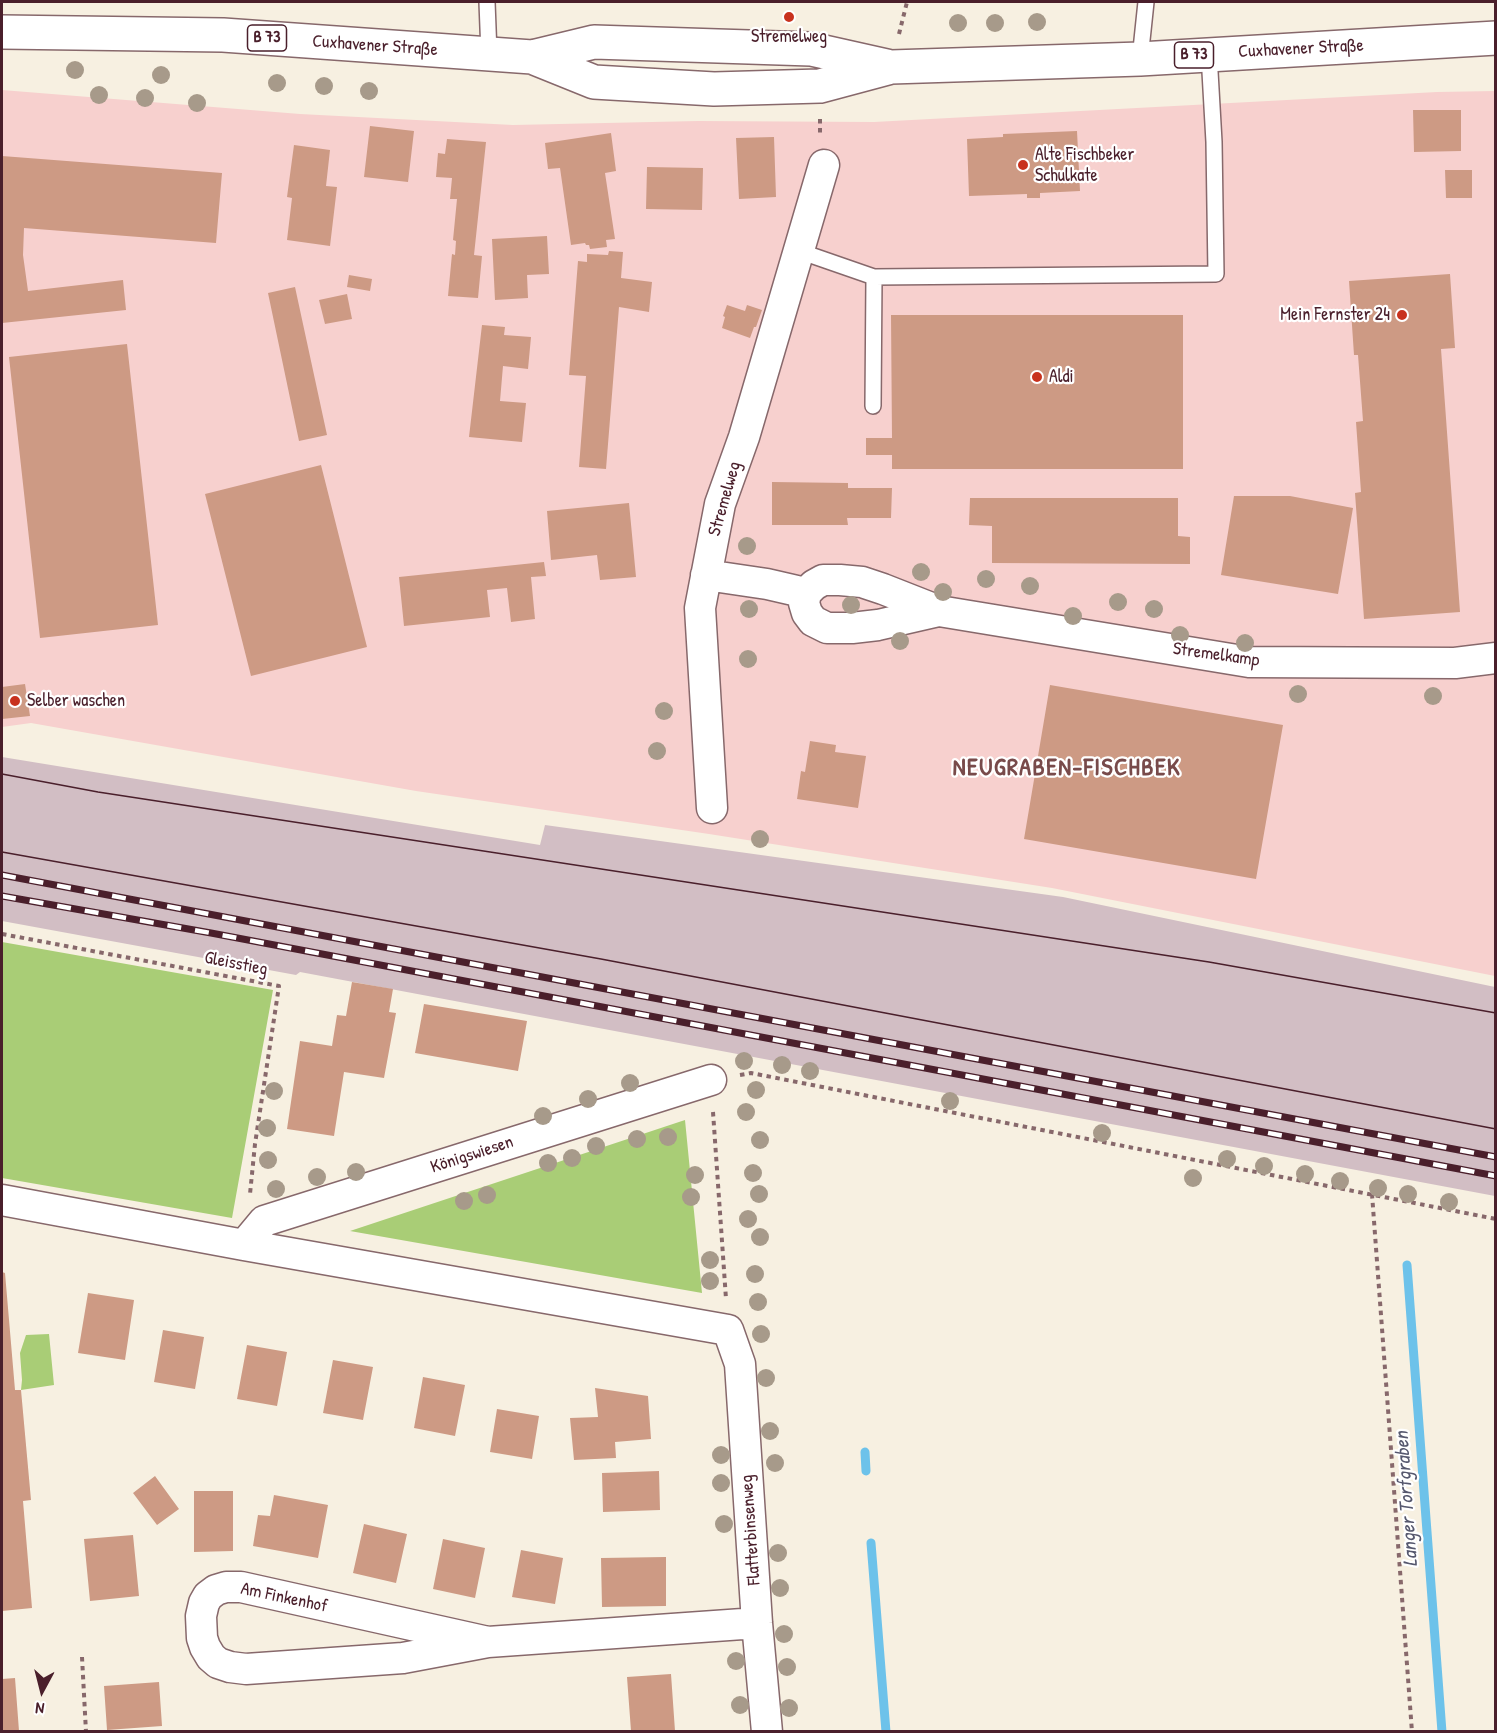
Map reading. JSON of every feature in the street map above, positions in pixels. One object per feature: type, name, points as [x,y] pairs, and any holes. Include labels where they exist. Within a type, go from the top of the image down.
[{"type":"main road","name":"Cuxhavener Straße","points":[[2,32],[223,35],[532,57],[594,42],[811,49],[891,67]]},
{"type":"main road","name":"Cuxhavener Straße","points":[[532,57],[594,82],[714,89],[819,86],[891,67],[1140,59],[1496,38]]},
{"type":"street","name":"Stremelweg","points":[[712,808],[700,608],[720,504],[744,437],[824,165]]},
{"type":"street","points":[[706,575],[767,584],[806,593]]},
{"type":"street","name":"Stremelkamp","points":[[939,611],[878,625],[827,628],[813,621],[807,614],[804,603],[806,593],[823,580],[862,582],[905,596],[939,611],[1249,663],[1455,663],[1496,658]]},
{"type":"street","name":"Königswiesen","points":[[244,1245],[264,1221],[711,1080]]},
{"type":"street","points":[[2,1200],[728,1330]]},
{"type":"street","name":"Flatterbinsenweg","points":[[728,1330],[740,1364],[757,1623],[767,1731]]},
{"type":"street","name":"Am Finkenhof","points":[[488,1642],[241,1587],[216,1590],[208,1596],[201,1616],[202,1638],[211,1657],[218,1663],[246,1669],[403,1658],[488,1642],[757,1623]]},
{"type":"lane","points":[[487,2],[489,54]]},
{"type":"lane","points":[[1140,59],[1146,2]]},
{"type":"lane","points":[[799,251],[874,277],[1216,274],[1214,142],[1209,54]]},
{"type":"lane","points":[[873,406],[874,277]]},
{"type":"path","points":[[819,86],[820,145],[824,165]]},
{"type":"path","name":"Gleisstieg","points":[[2,934],[279,986],[255,1144],[244,1245]]},
{"type":"path","points":[[728,1330],[711,1080],[751,1073],[1496,1219]]},
{"type":"path","points":[[1372,1194],[1412,1731]]},
{"type":"path","points":[[82,1658],[86,1731]]},
{"type":"shaded area","points":[[2,90],[300,114],[513,125],[698,121],[874,122],[1437,92],[1495,91],[1495,976],[1052,888],[416,791],[31,723],[2,727]]},
{"type":"shaded area","points":[[2,757],[540,845],[545,825],[1063,897],[1495,987],[1495,1196],[300,972],[296,975],[2,921]]},
{"type":"green space","points":[[2,942],[273,990],[232,1218],[2,1178]]},
{"type":"green space","points":[[685,1120],[702,1293],[350,1231]]},
{"type":"green space","points":[[49,1334],[54,1385],[21,1390],[20,1353],[26,1335]]},
{"type":"building","points":[[1413,110],[1461,110],[1461,151],[1414,152]]},
{"type":"building","points":[[370,126],[414,131],[408,182],[364,177]]},
{"type":"building","name":"Alte Fischbeker Schulkate","points":[[1077,131],[1080,191],[1040,193],[1040,198],[1027,198],[1027,194],[969,196],[967,139],[1003,137],[1003,134]]},
{"type":"building","points":[[611,133],[616,171],[605,173],[615,239],[606,240],[607,247],[590,249],[585,243],[571,245],[560,168],[548,169],[545,143]]},
{"type":"building","points":[[774,137],[776,197],[739,199],[736,138]]},
{"type":"building","points":[[447,139],[486,142],[474,255],[482,256],[478,298],[448,296],[452,254],[455,255],[456,241],[453,240],[457,199],[450,199],[452,178],[436,177],[438,153],[445,154]]},
{"type":"building","points":[[294,145],[330,150],[326,186],[337,187],[330,246],[287,240],[292,198],[287,197]]},
{"type":"building","points":[[2,156],[222,173],[216,243],[24,228],[23,255],[28,291],[123,280],[126,310],[2,323]]},
{"type":"building","points":[[647,167],[703,168],[702,210],[646,209]]},
{"type":"building","points":[[1445,170],[1472,170],[1472,198],[1446,198]]},
{"type":"building","points":[[547,236],[549,274],[527,275],[528,298],[495,300],[492,239]]},
{"type":"building","points":[[609,251],[623,252],[621,278],[652,282],[649,312],[619,307],[606,469],[579,467],[586,376],[569,375],[578,261],[587,262],[587,254],[608,255]]},
{"type":"building","points":[[1450,274],[1455,348],[1441,349],[1460,612],[1364,619],[1355,493],[1361,492],[1356,422],[1363,421],[1358,355],[1354,355],[1349,281]]},
{"type":"building","points":[[349,275],[372,279],[370,291],[347,287]]},
{"type":"building","points":[[295,287],[327,435],[299,441],[268,293]]},
{"type":"building","points":[[347,294],[352,319],[325,324],[319,300]]},
{"type":"building","points":[[727,305],[745,311],[747,305],[762,310],[750,338],[722,328]]},
{"type":"building","name":"Aldi","points":[[891,315],[1183,315],[1183,469],[892,469],[892,455],[866,455],[866,438],[892,438]]},
{"type":"building","points":[[482,325],[505,327],[504,335],[531,337],[528,369],[503,366],[500,401],[526,403],[522,442],[469,437]]},
{"type":"building","points":[[127,344],[158,625],[40,638],[9,357]]},
{"type":"building","points":[[321,465],[367,647],[251,676],[205,494]]},
{"type":"building","points":[[772,482],[848,483],[848,488],[892,488],[891,518],[847,518],[848,525],[772,525]]},
{"type":"building","points":[[1234,496],[1290,496],[1353,508],[1338,594],[1221,575]]},
{"type":"building","points":[[970,498],[1178,498],[1178,536],[1190,537],[1190,564],[992,563],[992,526],[969,525]]},
{"type":"building","points":[[629,503],[636,577],[600,580],[597,555],[551,560],[547,511]]},
{"type":"building","points":[[544,562],[546,576],[531,577],[535,619],[511,622],[507,588],[487,590],[490,617],[404,626],[399,577]]},
{"type":"building","name":"Selber waschen","points":[[25,684],[30,716],[2,719],[2,687]]},
{"type":"building","points":[[1050,685],[1283,725],[1256,879],[1024,839]]},
{"type":"building","points":[[810,741],[836,745],[835,752],[866,756],[858,808],[797,799],[801,771],[805,772]]},
{"type":"building","points":[[352,982],[393,989],[389,1012],[396,1013],[384,1078],[344,1072],[334,1136],[287,1129],[300,1041],[332,1046],[337,1015],[346,1016]]},
{"type":"building","points":[[424,1004],[527,1021],[518,1071],[415,1053]]},
{"type":"building","points":[[2,1272],[5,1273],[15,1390],[21,1390],[31,1500],[23,1501],[32,1608],[2,1611]]},
{"type":"building","points":[[88,1293],[134,1300],[125,1360],[78,1353]]},
{"type":"building","points":[[163,1330],[204,1337],[195,1389],[154,1382]]},
{"type":"building","points":[[247,1345],[287,1352],[277,1406],[237,1399]]},
{"type":"building","points":[[333,1360],[373,1367],[363,1420],[323,1413]]},
{"type":"building","points":[[423,1377],[465,1385],[455,1436],[414,1428]]},
{"type":"building","points":[[595,1388],[648,1396],[651,1439],[615,1442],[616,1458],[574,1460],[570,1418],[598,1417]]},
{"type":"building","points":[[497,1409],[539,1416],[532,1459],[490,1452]]},
{"type":"building","points":[[659,1471],[660,1510],[603,1512],[602,1473]]},
{"type":"building","points":[[155,1476],[179,1509],[157,1525],[133,1493]]},
{"type":"building","points":[[194,1491],[233,1491],[233,1551],[194,1552]]},
{"type":"building","points":[[274,1495],[328,1505],[318,1558],[253,1546],[258,1515],[270,1516]]},
{"type":"building","points":[[364,1524],[407,1534],[396,1583],[353,1573]]},
{"type":"building","points":[[133,1535],[139,1596],[90,1601],[84,1539]]},
{"type":"building","points":[[443,1539],[485,1548],[475,1598],[433,1589]]},
{"type":"building","points":[[521,1550],[563,1558],[555,1604],[512,1597]]},
{"type":"building","points":[[666,1557],[666,1606],[602,1607],[601,1558]]},
{"type":"building","points":[[671,1674],[675,1731],[631,1731],[627,1677]]},
{"type":"building","points":[[15,1678],[19,1731],[2,1731],[2,1679]]},
{"type":"building","points":[[159,1682],[162,1726],[107,1730],[104,1686]]},
{"type":"waterway","name":"Langer Torfgraben","points":[[1407,1265],[1442,1732]]},
{"type":"waterway","points":[[865,1452],[866,1471]]},
{"type":"waterway","points":[[871,1543],[886,1732]]},
{"type":"tram line","points":[[2,774],[98,792],[1209,962],[1496,1013]]},
{"type":"tram line","points":[[2,852],[601,959],[1496,1129]]},
{"type":"railway","points":[[2,875],[1496,1157]]},
{"type":"railway","points":[[2,896],[211,933],[1496,1176]]},
{"type":"place","name":"Stremelweg","points":[[789,17]]},
{"type":"place","name":"Alte Fischbeker Schulkate","points":[[1023,165]]},
{"type":"place","name":"Mein Fernster 24","points":[[1402,315]]},
{"type":"place","name":"Aldi","points":[[1037,377]]},
{"type":"place","name":"Selber waschen","points":[[15,701]]},
{"type":"district","name":"NEUGRABEN-FISCHBEK","points":[[1067,769]]}]
